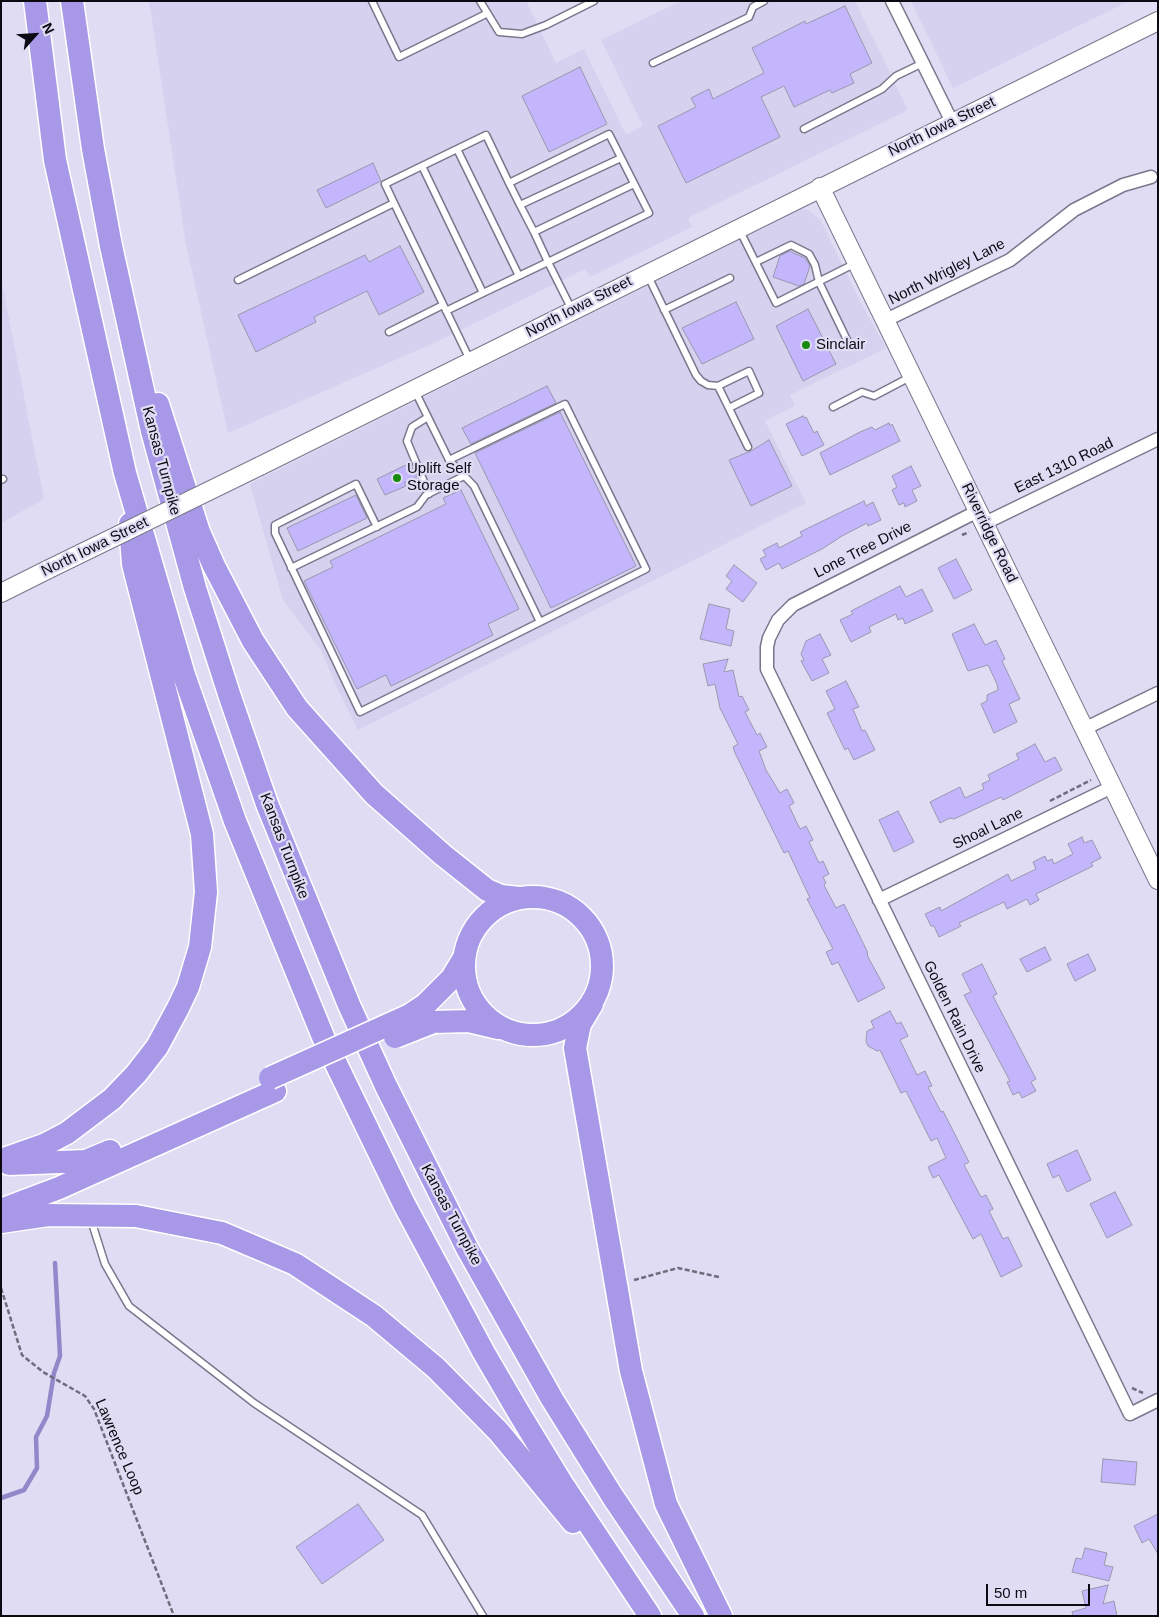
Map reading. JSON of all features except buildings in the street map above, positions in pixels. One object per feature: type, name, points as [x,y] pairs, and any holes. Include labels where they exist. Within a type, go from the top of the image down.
[{"type":"highway","points":[[35,1],[55,160],[125,473],[184,675],[235,821],[324,1039],[404,1204],[479,1344],[561,1482],[646,1610]]},
{"type":"highway","name":"Kansas Turnpike","points":[[72,1],[92,150],[128,326],[165,482],[230,697],[298,884],[348,1005],[425,1168],[517,1338],[613,1497],[693,1616]]},
{"type":"highway","points":[[128,326],[169,434],[199,532],[214,566],[253,641],[278,680],[319,734],[374,794],[471,879],[501,896],[519,898],[539,897],[559,902],[576,912],[590,927],[599,945],[603,965],[600,985],[592,1004],[580,1024],[575,1048],[631,1371],[666,1504],[721,1616]]},
{"type":"highway","points":[[1,1162],[44,1145],[67,1133],[112,1100],[157,1047],[188,987],[200,947],[206,892],[202,834],[133,564],[125,473]]},
{"type":"highway","points":[[429,1013],[464,958],[470,937],[482,919],[499,906],[519,898]]},
{"type":"highway","points":[[464,958],[465,980],[473,1000],[486,1018],[504,1030]]},
{"type":"highway","points":[[1,1210],[59,1188],[273,1085],[410,1015],[429,1013],[482,1022],[528,1036],[553,1033],[575,1022],[592,1004]]},
{"type":"highway","points":[[1,1162],[86,1161],[273,1085]]},
{"type":"highway","points":[[1,1222],[48,1216],[89,1214],[136,1216],[222,1234],[295,1264],[342,1293],[410,1345],[471,1402],[499,1432],[646,1610]]},
{"type":"main road","name":"North Iowa Street","points":[[1,593],[1158,21]]},
{"type":"main road","name":"Riverridge Road","points":[[820,187],[1158,880]]},
{"type":"street","points":[[895,3],[952,122]]},
{"type":"street","name":"North Wrigley Lane","points":[[886,320],[1010,260],[1074,210],[1123,185],[1151,178]]},
{"type":"street","name":"East 1310 Road","points":[[982,517],[1158,438]]},
{"type":"street","name":"Lone Tree Drive","points":[[772,631],[782,614],[798,601],[982,517]]},
{"type":"street","name":"Golden Rain Drive","points":[[772,631],[766,654],[769,677],[1130,1414],[1158,1400]]},
{"type":"street","points":[[1084,729],[1158,693]]},
{"type":"street","name":"Shoal Lane","points":[[879,900],[1112,787]]},
{"type":"lane","points":[[372,1],[398,57],[486,14]]},
{"type":"lane","points":[[480,1],[486,14],[499,32],[522,34],[546,25],[594,1]]},
{"type":"lane","points":[[653,63],[749,17],[753,7],[764,1]]},
{"type":"lane","points":[[804,129],[882,89],[896,76],[923,63]]},
{"type":"lane","points":[[389,332],[483,293],[649,213],[609,134],[509,182]]},
{"type":"lane","points":[[470,362],[386,184],[486,135],[572,310]]},
{"type":"lane","points":[[457,149],[519,276]]},
{"type":"lane","points":[[520,205],[621,158]]},
{"type":"lane","points":[[422,166],[483,293]]},
{"type":"lane","points":[[534,232],[634,184]]},
{"type":"lane","points":[[238,280],[394,202]]},
{"type":"lane","points":[[738,227],[776,303],[858,263]]},
{"type":"lane","points":[[756,262],[791,245],[809,254],[815,265],[818,282],[849,344]]},
{"type":"lane","points":[[646,273],[696,375],[708,386],[718,386],[749,371],[760,392],[729,408]]},
{"type":"lane","points":[[664,310],[730,278]]},
{"type":"lane","points":[[833,407],[862,392],[874,396],[913,376]]},
{"type":"lane","points":[[718,386],[748,447]]},
{"type":"lane","points":[[415,389],[449,460],[474,486],[540,622]]},
{"type":"lane","points":[[377,526],[356,484],[275,525],[275,533],[360,712],[646,569],[565,404],[449,460]]},
{"type":"lane","points":[[428,417],[412,427],[407,441],[429,494]]},
{"type":"lane","points":[[292,568],[417,507],[429,494],[464,476]]},
{"type":"lane","points":[[89,1214],[105,1264],[129,1306],[254,1403],[422,1515],[482,1616]]},
{"type":"path","points":[[960,536],[969,532]]},
{"type":"path","points":[[616,1285],[678,1268],[719,1277]]},
{"type":"path","name":"Lawrence Loop","points":[[1,1288],[22,1355],[43,1372],[85,1396],[94,1409],[174,1616]]},
{"type":"path","points":[[1132,1388],[1143,1393],[1150,1389]]},
{"type":"shaded area","points":[[149,1],[526,1],[556,63],[584,49],[626,135],[643,126],[601,40],[681,1],[855,1],[908,110],[688,218],[692,227],[590,277],[585,269],[434,343],[228,433],[186,244]]},
{"type":"shaded area","points":[[911,1],[1129,1],[953,88]]},
{"type":"shaded area","points":[[801,209],[809,210],[821,221],[860,301],[886,348],[790,395],[795,406],[765,421],[806,503],[358,730],[335,684],[321,650],[283,600],[250,484]]},
{"type":"shaded area","points":[[1,278],[44,499],[1,523]]},
{"type":"waterway","points":[[1,1498],[24,1490],[37,1468],[36,1437],[47,1416],[54,1373],[60,1356],[55,1263]]},
{"type":"place","name":"Sinclair","points":[[806,345]]},
{"type":"place","name":"Uplift Self Storage","points":[[397,478]]}]
